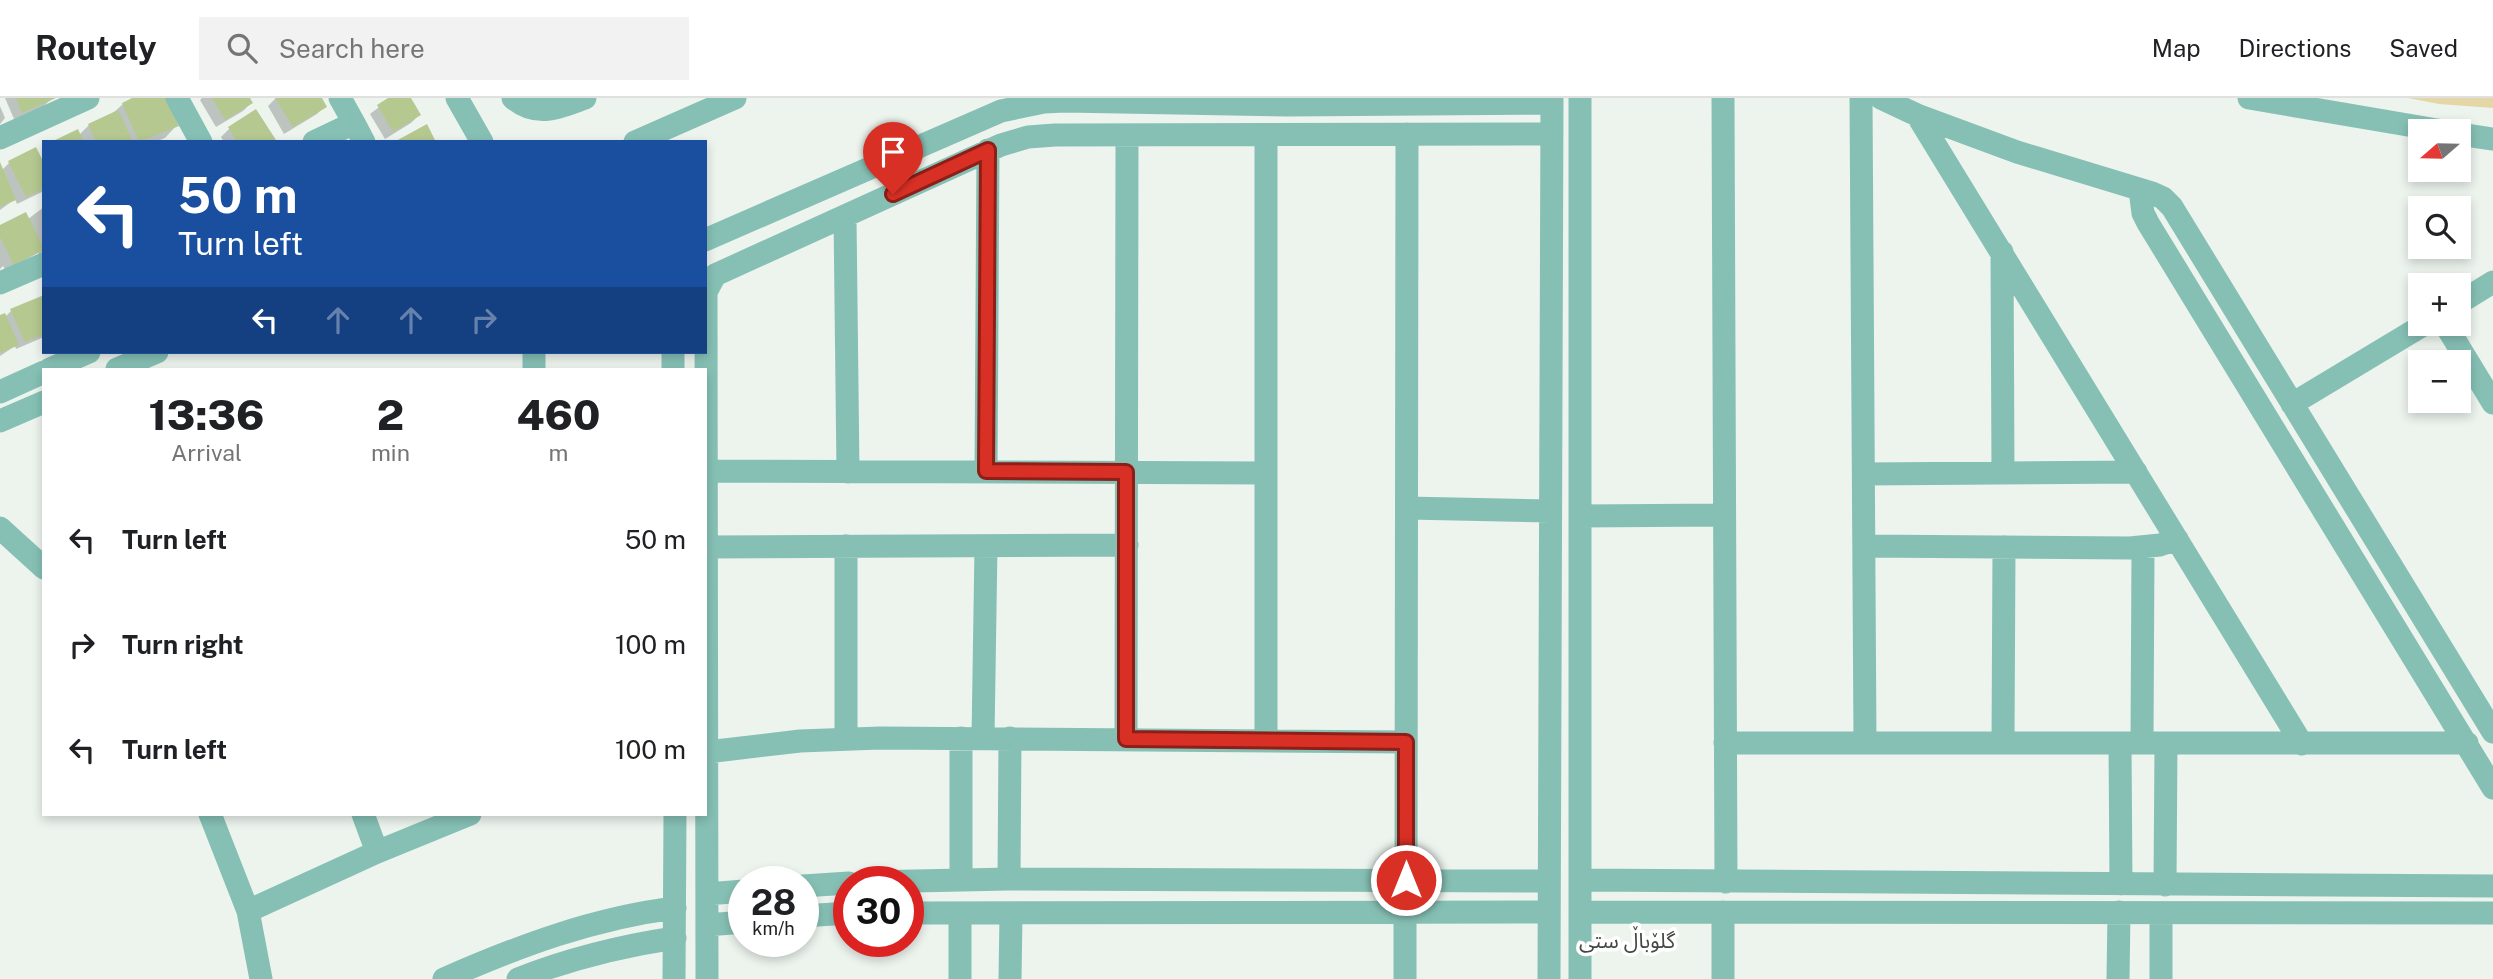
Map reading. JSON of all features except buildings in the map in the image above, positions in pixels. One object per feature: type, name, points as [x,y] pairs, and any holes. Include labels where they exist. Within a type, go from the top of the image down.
[{"type":"street","points":[[0,138],[88,98]]},
{"type":"street","points":[[177,98],[200,140]]},
{"type":"street","points":[[323,140],[359,132],[340,98]]},
{"type":"street","points":[[457,98],[481,140]]},
{"type":"street","points":[[513,98],[529,108],[541,111],[554,110],[585,98]]},
{"type":"street","points":[[640,140],[735,98]]},
{"type":"street","points":[[1580,98],[1580,979]]},
{"type":"street","points":[[1723,98],[1726,882]]},
{"type":"street","points":[[1861,98],[1865,742]]},
{"type":"street","points":[[1881,98],[1917,115],[2017,152],[2152,193],[2163,198],[2172,207],[2493,732]]},
{"type":"street","points":[[2249,98],[2408,125]]},
{"type":"street","points":[[707,239],[991,115],[1029,102],[1552,100],[1549,979]]},
{"type":"street","points":[[1917,115],[2302,744]]},
{"type":"street","points":[[1406,880],[1407,134]]},
{"type":"street","points":[[707,290],[711,280],[720,271],[1014,140],[1042,135],[1552,134]]},
{"type":"street","points":[[1266,135],[1266,740]]},
{"type":"street","points":[[1126,739],[1127,136]]},
{"type":"street","points":[[2471,136],[2493,139]]},
{"type":"street","points":[[986,471],[988,150]]},
{"type":"street","points":[[2140,190],[2143,213],[2148,223],[2493,788]]},
{"type":"street","points":[[845,216],[848,472]]},
{"type":"street","points":[[2002,252],[2003,473]]},
{"type":"street","points":[[0,283],[42,265]]},
{"type":"street","points":[[2471,296],[2493,282]]},
{"type":"street","points":[[2292,404],[2408,334]]},
{"type":"street","points":[[2452,336],[2493,403]]},
{"type":"street","points":[[52,368],[84,354]]},
{"type":"street","points":[[119,368],[152,354]]},
{"type":"street","points":[[0,392],[42,373]]},
{"type":"street","points":[[0,421],[42,403]]},
{"type":"street","points":[[707,979],[707,471],[1266,473]]},
{"type":"street","points":[[1864,474],[2136,472]]},
{"type":"street","points":[[1407,508],[1550,511]]},
{"type":"street","points":[[1580,516],[1724,515]]},
{"type":"street","points":[[0,528],[42,566]]},
{"type":"street","points":[[1864,546],[2143,548],[2177,539]]},
{"type":"street","points":[[707,547],[1126,545]]},
{"type":"street","points":[[846,546],[846,739]]},
{"type":"street","points":[[961,880],[986,546]]},
{"type":"street","points":[[2003,743],[2004,547]]},
{"type":"street","points":[[2121,884],[2143,548]]},
{"type":"street","points":[[1009,879],[1010,738]]},
{"type":"street","points":[[707,752],[846,739],[1406,742]]},
{"type":"street","points":[[1726,743],[2467,743]]},
{"type":"street","points":[[2165,885],[2166,743]]},
{"type":"street","points":[[211,816],[248,911],[261,979]]},
{"type":"street","points":[[364,816],[377,852]]},
{"type":"street","points":[[248,911],[377,852],[465,816]]},
{"type":"street","points":[[674,979],[675,816]]},
{"type":"street","points":[[1581,880],[2493,886]]},
{"type":"street","points":[[924,881],[1549,881]]},
{"type":"street","points":[[707,894],[728,892]]},
{"type":"street","points":[[444,979],[491,958],[564,932],[641,912],[675,908]]},
{"type":"street","points":[[1405,912],[1405,979]]},
{"type":"street","points":[[924,913],[1549,912]]},
{"type":"street","points":[[1580,912],[2493,913]]},
{"type":"street","points":[[1723,912],[1723,979]]},
{"type":"street","points":[[2118,979],[2119,912]]},
{"type":"street","points":[[2161,913],[2161,979]]},
{"type":"street","points":[[960,914],[960,979]]},
{"type":"street","points":[[1010,979],[1011,914]]},
{"type":"street","points":[[708,925],[728,923]]},
{"type":"street","points":[[517,979],[629,945],[675,938]]},
{"type":"shaded area","points":[[2408,98],[2493,98],[2493,108],[2439,104]]},
{"type":"district","name":"گلۆباڵ ستی","points":[[1627,940]]},
{"type":"route","points":[[893,194],[988,150],[986,471],[1126,472],[1126,739],[1406,742],[1406,880]]}]
